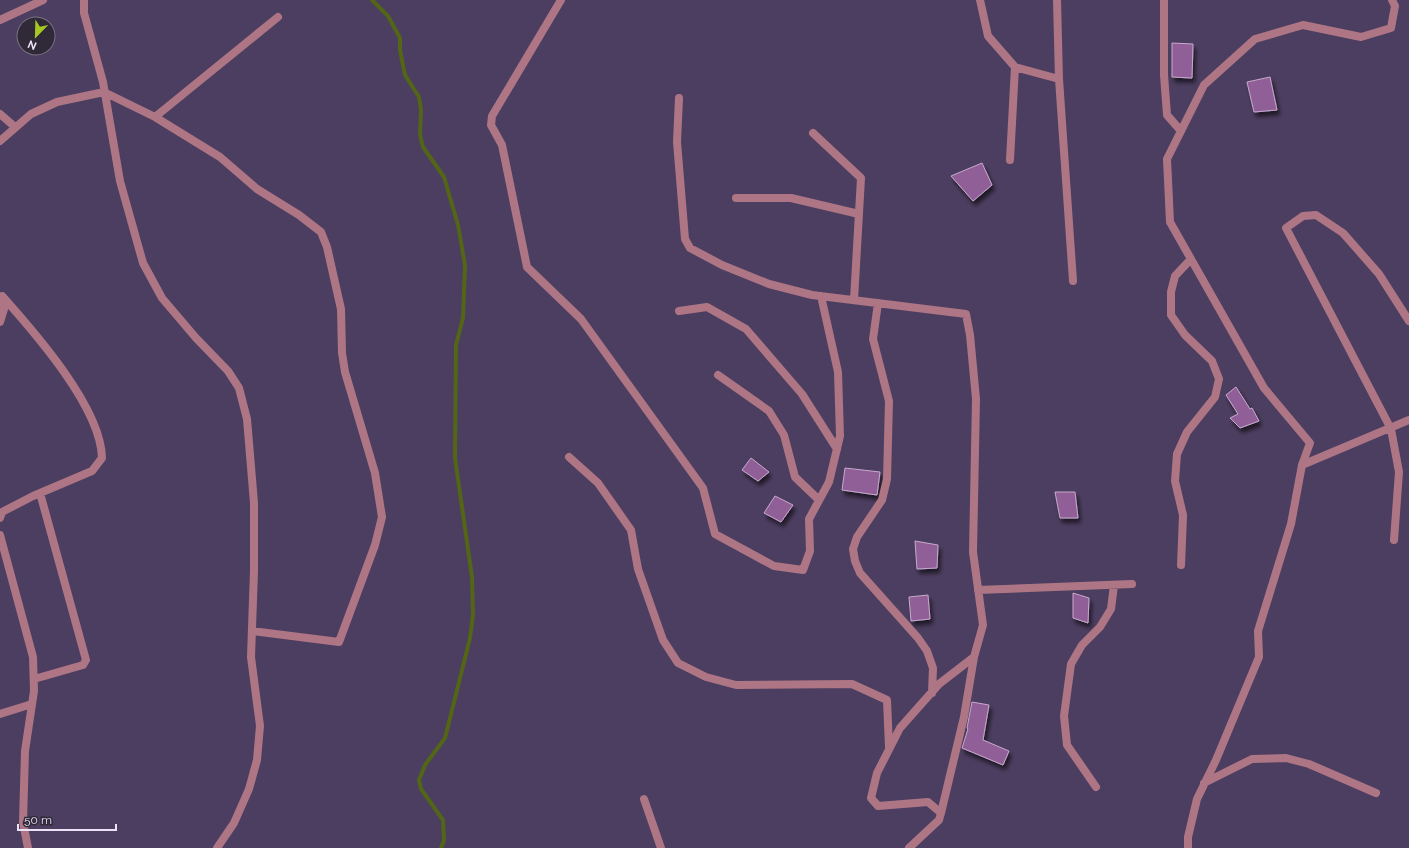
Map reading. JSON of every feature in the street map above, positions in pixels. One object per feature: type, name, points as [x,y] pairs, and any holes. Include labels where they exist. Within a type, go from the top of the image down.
[{"type":"street","points":[[0,20],[43,0]]},
{"type":"street","points":[[84,0],[84,13],[104,92],[120,181],[143,263],[162,298],[196,338],[228,371],[239,388],[246,419],[254,504],[254,571],[251,657],[260,726],[257,760],[249,788],[234,823],[217,848]]},
{"type":"street","points":[[561,0],[492,116],[491,125],[502,145],[527,267],[581,319],[703,488],[715,534],[774,566],[802,570],[810,551],[809,519],[830,482],[840,436],[838,372],[821,296]]},
{"type":"street","points":[[980,0],[988,36],[1015,67],[1059,79]]},
{"type":"street","points":[[1058,0],[1059,79],[1072,281]]},
{"type":"street","points":[[1164,0],[1164,75],[1167,115],[1181,131]]},
{"type":"street","points":[[1188,848],[1188,837],[1197,799],[1258,657],[1258,631],[1291,524],[1302,465],[1310,443],[1264,388],[1170,222],[1167,159],[1204,85],[1255,38],[1303,25],[1361,37],[1391,28],[1395,6],[1392,0]]},
{"type":"street","points":[[155,117],[278,17]]},
{"type":"street","points":[[1010,160],[1015,67]]},
{"type":"street","points":[[0,141],[31,114],[57,102],[104,92],[155,117],[220,157],[257,189],[298,215],[321,232],[327,247],[341,309],[342,353],[345,372],[375,473],[382,517],[375,545],[339,642],[252,631]]},
{"type":"street","points":[[679,98],[678,149],[686,239],[690,248],[722,265],[769,284],[821,296],[966,314],[970,335],[976,399],[973,552],[983,625],[974,657],[964,717],[939,820],[910,848]]},
{"type":"street","points":[[0,114],[15,127]]},
{"type":"street","points":[[813,132],[861,178],[854,300]]},
{"type":"street","points":[[736,198],[790,198],[859,214]]},
{"type":"street","points":[[1394,540],[1399,472],[1390,429],[1286,228],[1303,216],[1316,215],[1343,233],[1379,274],[1409,321]]},
{"type":"street","points":[[1181,565],[1183,515],[1175,481],[1177,454],[1187,432],[1215,397],[1219,379],[1212,361],[1185,335],[1172,315],[1170,292],[1175,276],[1192,260]]},
{"type":"street","points":[[0,322],[4,309],[1,296]]},
{"type":"street","points":[[0,518],[2,512],[40,493],[92,471],[102,458],[102,445],[88,411],[46,348],[1,296]]},
{"type":"street","points":[[878,303],[873,340],[889,401],[887,479],[882,500],[857,537],[853,549],[855,562],[860,573],[918,638],[927,651],[933,668],[932,693]]},
{"type":"street","points":[[679,311],[707,308],[746,329],[802,394],[837,449]]},
{"type":"street","points":[[718,375],[769,411],[784,435],[796,477],[819,500]]},
{"type":"street","points":[[1302,465],[1409,420]]},
{"type":"street","points":[[569,457],[598,483],[631,530],[638,569],[663,640],[678,663],[706,677],[736,684],[852,684],[887,700],[889,750]]},
{"type":"street","points":[[34,679],[83,665],[86,660],[40,493]]},
{"type":"street","points":[[0,535],[33,658],[34,679],[25,751],[23,814],[28,848]]},
{"type":"street","points":[[978,590],[1132,584]]},
{"type":"street","points":[[1096,787],[1067,745],[1064,716],[1071,664],[1082,645],[1100,627],[1111,609],[1114,585]]},
{"type":"street","points":[[941,813],[928,802],[878,806],[871,798],[878,773],[900,728],[939,684],[974,657]]},
{"type":"street","points":[[0,714],[32,704]]},
{"type":"street","points":[[1204,783],[1252,759],[1286,758],[1309,764],[1376,793]]},
{"type":"street","points":[[644,799],[661,848]]},
{"type":"building","points":[[1172,43],[1193,44],[1192,78],[1172,77]]},
{"type":"building","points":[[1270,77],[1277,110],[1254,112],[1247,82]]},
{"type":"building","points":[[982,163],[992,185],[973,201],[951,176]]},
{"type":"building","points":[[1236,387],[1250,409],[1252,408],[1259,421],[1240,428],[1230,418],[1238,414],[1226,395]]},
{"type":"building","points":[[751,458],[769,472],[758,481],[742,470]]},
{"type":"building","points":[[845,468],[880,472],[877,495],[842,490]]},
{"type":"building","points":[[1055,492],[1075,492],[1078,518],[1060,518]]},
{"type":"building","points":[[775,496],[793,505],[781,522],[764,513]]},
{"type":"building","points":[[915,541],[938,545],[937,568],[917,569]]},
{"type":"building","points":[[1073,593],[1089,598],[1088,623],[1073,618]]},
{"type":"building","points":[[928,595],[930,619],[911,621],[909,597]]},
{"type":"building","points":[[972,702],[989,705],[983,740],[1009,751],[1003,765],[962,748],[968,729]]},
{"type":"waterway","points":[[372,0],[388,16],[400,38],[400,50],[405,75],[419,97],[421,110],[420,135],[423,147],[444,177],[458,225],[465,265],[463,318],[456,345],[455,458],[472,577],[473,615],[470,638],[445,738],[425,765],[419,780],[421,789],[443,820],[444,840],[441,848]]}]
